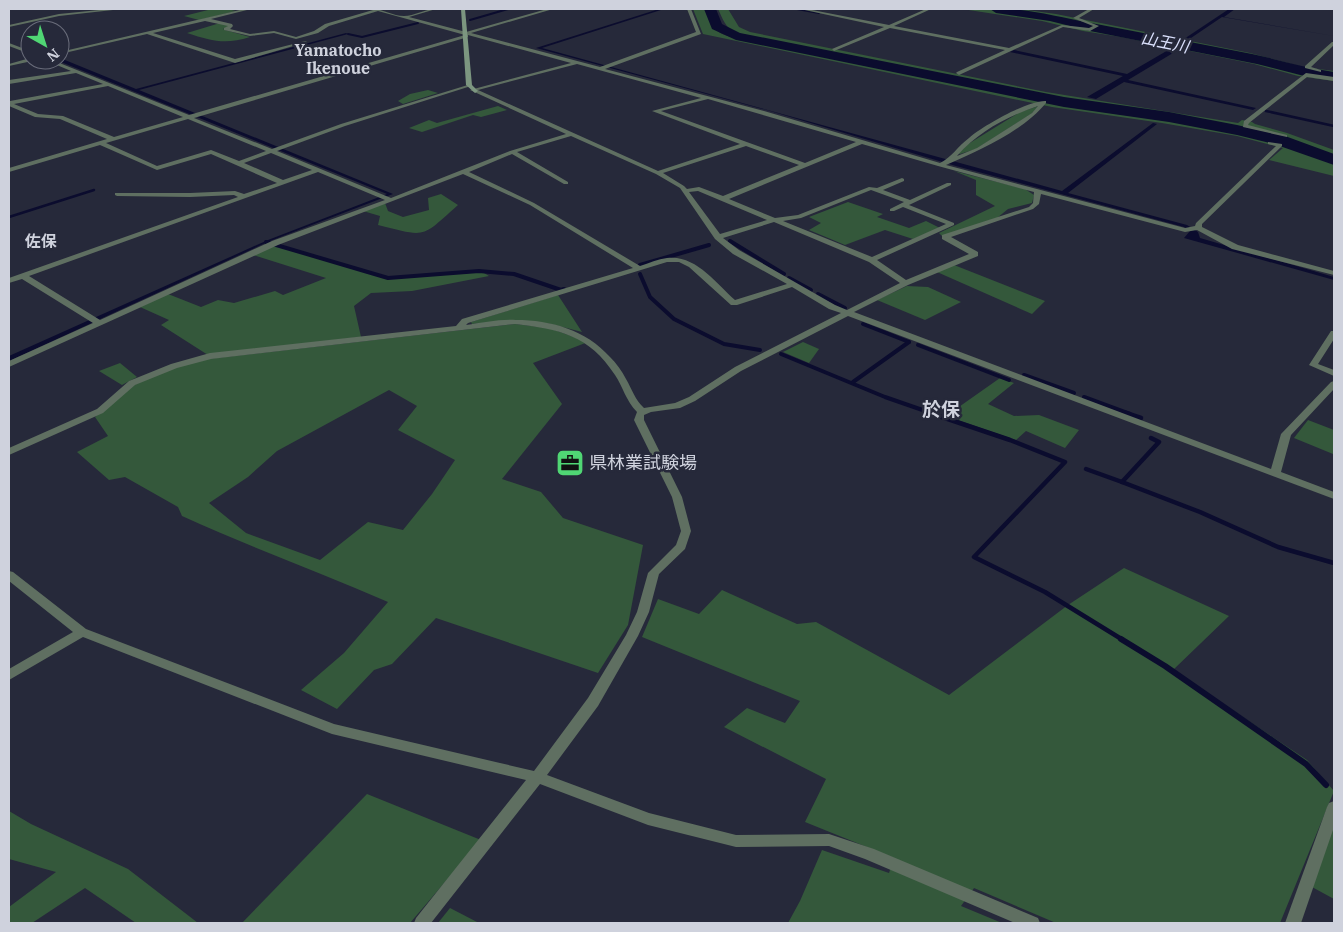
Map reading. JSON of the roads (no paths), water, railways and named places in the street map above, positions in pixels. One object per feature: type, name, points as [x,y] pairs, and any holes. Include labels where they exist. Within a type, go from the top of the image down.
[{"type":"street","points":[[9,26],[59,15],[120,9]]},
{"type":"street","points":[[70,51],[249,9]]},
{"type":"street","points":[[296,38],[316,32],[327,25],[376,9],[707,97],[940,165],[1185,230],[1198,228],[1235,247],[1334,274]]},
{"type":"street","points":[[406,17],[434,9]]},
{"type":"street","points":[[463,9],[472,89]]},
{"type":"street","points":[[9,170],[551,9]]},
{"type":"street","points":[[602,68],[699,33],[689,9]]},
{"type":"street","points":[[802,9],[1010,50]]},
{"type":"street","points":[[834,50],[929,9]]},
{"type":"street","points":[[959,73],[1062,26],[1090,30],[1097,26],[1075,18],[1092,9]]},
{"type":"street","points":[[148,32],[235,61],[306,42],[274,32],[257,35],[241,34],[226,30],[230,25],[204,19]]},
{"type":"street","points":[[1334,44],[1307,68],[1334,74]]},
{"type":"street","points":[[1325,52],[1334,53]]},
{"type":"street","points":[[239,163],[343,125],[472,89],[578,63]]},
{"type":"street","points":[[70,69],[389,199]]},
{"type":"street","points":[[9,82],[77,72]]},
{"type":"street","points":[[1198,228],[1198,224],[1280,146],[1270,142],[1285,136],[1245,126],[1246,122],[1306,75],[1334,79]]},
{"type":"street","points":[[9,104],[107,84]]},
{"type":"street","points":[[472,89],[658,172],[677,183],[685,191],[718,237],[736,252],[792,285],[846,312],[1334,496]]},
{"type":"street","points":[[707,97],[655,111],[805,165]]},
{"type":"street","points":[[940,165],[978,150],[1034,114],[1044,102],[1018,110],[962,145],[950,160]]},
{"type":"street","points":[[9,104],[37,116],[61,117],[112,139]]},
{"type":"street","points":[[9,364],[273,244],[512,152],[570,134]]},
{"type":"street","points":[[725,198],[861,142]]},
{"type":"street","points":[[100,143],[157,168],[211,152],[283,183]]},
{"type":"street","points":[[658,172],[745,144]]},
{"type":"street","points":[[512,152],[566,183]]},
{"type":"street","points":[[9,281],[318,170]]},
{"type":"street","points":[[464,172],[489,181],[640,269]]},
{"type":"street","points":[[878,190],[902,180]]},
{"type":"street","points":[[892,210],[949,184]]},
{"type":"street","points":[[718,237],[774,220],[798,216],[871,188],[952,224],[872,260]]},
{"type":"street","points":[[685,191],[699,189],[725,198],[872,260],[905,283]]},
{"type":"street","points":[[422,923],[538,777],[593,702],[632,636],[643,612],[654,573],[682,546],[686,530],[677,497],[639,420],[640,414],[677,406],[692,399],[738,369],[846,312],[905,283],[975,254],[945,237],[1031,208],[1036,204],[1038,190]]},
{"type":"street","points":[[118,194],[190,195],[235,193],[244,197]]},
{"type":"street","points":[[457,328],[465,321],[667,260],[680,260],[692,265],[734,303],[792,285]]},
{"type":"street","points":[[23,276],[100,323]]},
{"type":"street","points":[[9,452],[100,411],[132,383],[174,366],[210,356],[515,322],[550,325],[575,332],[594,343],[619,374],[634,405],[643,412]]},
{"type":"street","points":[[1334,333],[1313,365],[1334,373]]},
{"type":"street","points":[[1275,474],[1286,434],[1334,384]]},
{"type":"street","points":[[9,575],[82,632],[332,729],[538,777],[648,819],[736,840],[829,840],[869,854],[1032,923]]},
{"type":"street","points":[[9,675],[82,632]]},
{"type":"street","points":[[1293,923],[1334,807]]},
{"type":"waterway","points":[[470,20],[508,9]]},
{"type":"waterway","points":[[710,9],[716,26],[736,36],[1064,102],[1169,117],[1237,130],[1279,140],[1334,160]]},
{"type":"waterway","points":[[797,9],[819,13]]},
{"type":"waterway","name":"山王川","points":[[996,9],[1050,17],[1090,27],[1259,60],[1308,73],[1334,76]]},
{"type":"waterway","points":[[348,34],[362,37],[418,23]]},
{"type":"waterway","points":[[1266,111],[1334,126]]},
{"type":"waterway","points":[[9,217],[94,190]]},
{"type":"waterway","points":[[730,241],[784,274]]},
{"type":"waterway","points":[[266,242],[388,278],[479,271],[514,274],[561,290],[564,289]]},
{"type":"waterway","points":[[640,265],[709,245]]},
{"type":"waterway","points":[[640,274],[650,297],[674,319],[724,344],[760,350]]},
{"type":"waterway","points":[[789,278],[811,290]]},
{"type":"waterway","points":[[818,294],[845,308]]},
{"type":"waterway","points":[[853,382],[909,342],[863,324]]},
{"type":"waterway","points":[[918,345],[1009,380]]},
{"type":"waterway","points":[[781,354],[885,397],[934,414]]},
{"type":"waterway","points":[[1024,375],[1074,393]]},
{"type":"waterway","points":[[1084,397],[1130,414]]},
{"type":"waterway","points":[[930,413],[1010,440],[1065,462],[974,557],[1045,592],[1123,640]]},
{"type":"waterway","points":[[1126,413],[1141,418]]},
{"type":"waterway","points":[[1122,482],[1159,442],[1151,438]]},
{"type":"waterway","points":[[1086,469],[1122,482]]},
{"type":"waterway","points":[[1122,482],[1200,512],[1278,547],[1334,563]]},
{"type":"waterway","points":[[1121,639],[1165,666],[1306,764],[1326,785]]},
{"type":"place","name":"県林業試験場","points":[[570,463]]},
{"type":"district","name":"Yamatocho Ikenoue","points":[[338,59]]},
{"type":"district","name":"佐保","points":[[41,241]]},
{"type":"district","name":"於保","points":[[941,409]]}]
